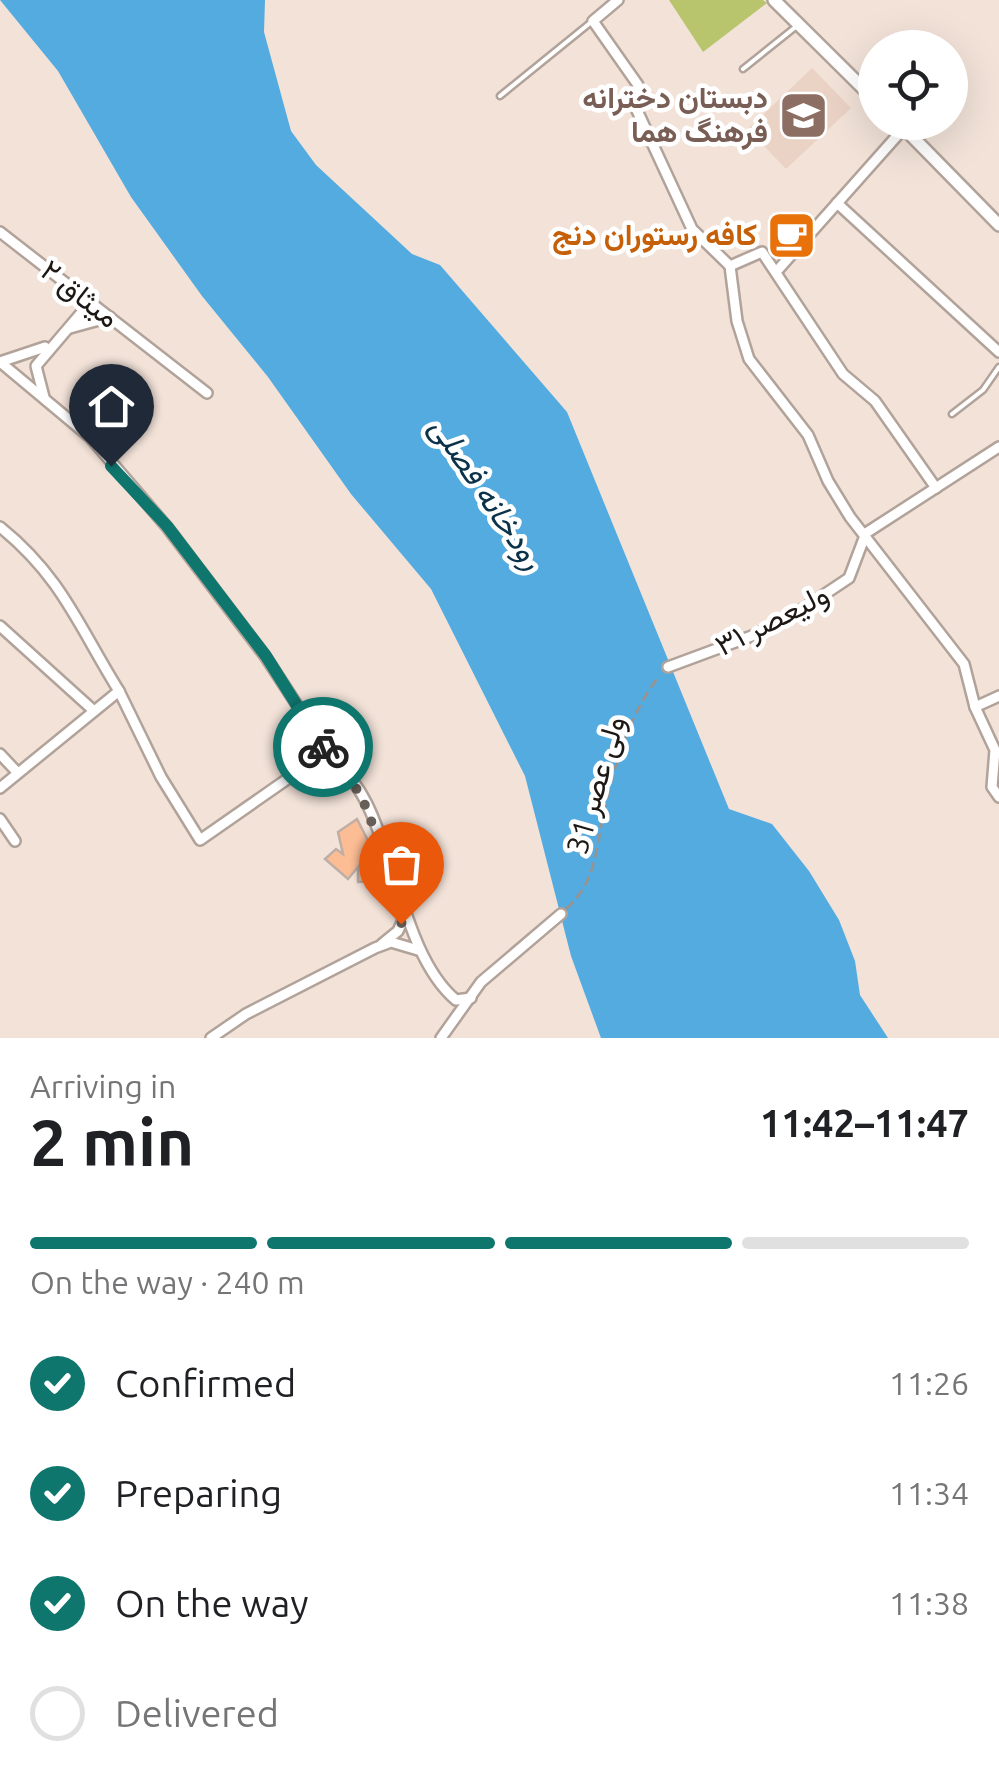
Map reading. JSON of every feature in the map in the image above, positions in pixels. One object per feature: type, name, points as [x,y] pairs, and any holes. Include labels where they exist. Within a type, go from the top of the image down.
[{"type":"main road","points":[[774,0],[858,83]]},
{"type":"main road","points":[[916,140],[999,225]]},
{"type":"street","points":[[618,0],[593,20],[638,85],[635,106],[692,229],[730,266],[737,321],[749,359],[808,435],[828,481],[964,664],[975,707],[995,750],[992,787],[999,797]]},
{"type":"street","points":[[776,272],[889,140]]},
{"type":"street","points":[[837,204],[998,348]]},
{"type":"street","name":"میثاق ۲","points":[[0,232],[207,393]]},
{"type":"street","points":[[730,266],[762,252],[843,374],[876,401],[936,488]]},
{"type":"street","points":[[0,362],[37,352],[52,343],[82,312],[84,297]]},
{"type":"street","points":[[67,329],[110,317]]},
{"type":"street","points":[[45,400],[36,366],[52,343]]},
{"type":"street","points":[[0,362],[90,438],[167,526],[266,656],[335,762]]},
{"type":"street","points":[[866,534],[999,447]]},
{"type":"street","points":[[0,526],[18,540],[74,608],[161,776],[200,840],[306,766],[324,757],[335,762],[348,773],[366,807],[418,950],[456,1000],[471,998]]},
{"type":"street","name":"ولیعصر ۳۱","points":[[668,666],[756,634],[849,578],[866,534]]},
{"type":"street","points":[[0,626],[93,710]]},
{"type":"street","points":[[0,788],[16,771],[120,691]]},
{"type":"street","points":[[975,707],[999,696]]},
{"type":"street","points":[[0,754],[16,771]]},
{"type":"street","points":[[0,819],[15,841]]},
{"type":"street","points":[[211,1038],[246,1014],[375,948],[398,931],[405,914]]},
{"type":"street","points":[[441,1038],[482,982],[560,914]]},
{"type":"street","points":[[375,948],[402,943],[418,950]]},
{"type":"street","points":[[445,990],[454,1022]]},
{"type":"lane","points":[[500,96],[593,20]]},
{"type":"lane","points":[[742,68],[799,24]]},
{"type":"lane","points":[[952,414],[983,390],[999,367]]},
{"type":"path","name":"ولی عصر 31","points":[[560,914],[589,880],[622,747],[643,697],[668,666]]},
{"type":"shaded area","name":"دبستان دخترانه فرهنگ هما","points":[[812,68],[851,108],[786,169],[748,129]]},
{"type":"green space","points":[[669,0],[763,0],[767,3],[703,52]]},
{"type":"water","name":"رودخانه فصلی","points":[[0,0],[265,0],[264,32],[291,131],[316,165],[412,254],[440,265],[567,412],[729,809],[772,824],[809,871],[839,920],[855,961],[860,995],[888,1038],[601,1038],[571,956],[525,776],[431,589],[351,494],[268,377],[202,296],[131,197],[58,71]]},
{"type":"building","points":[[357,819],[384,872],[376,881],[358,882],[358,867],[348,879],[325,859],[336,849],[343,854],[338,832]]},
{"type":"way so far","points":[[323,747],[348,773],[381,838],[405,914],[401,924]]},
{"type":"place","name":"دبستان دخترانه فرهنگ هما","points":[[803,115]]},
{"type":"place","name":"کافه رستوران دنج","points":[[792,235]]},
{"type":"route","points":[[111,466],[167,526],[207,584],[266,656],[323,747]]}]
